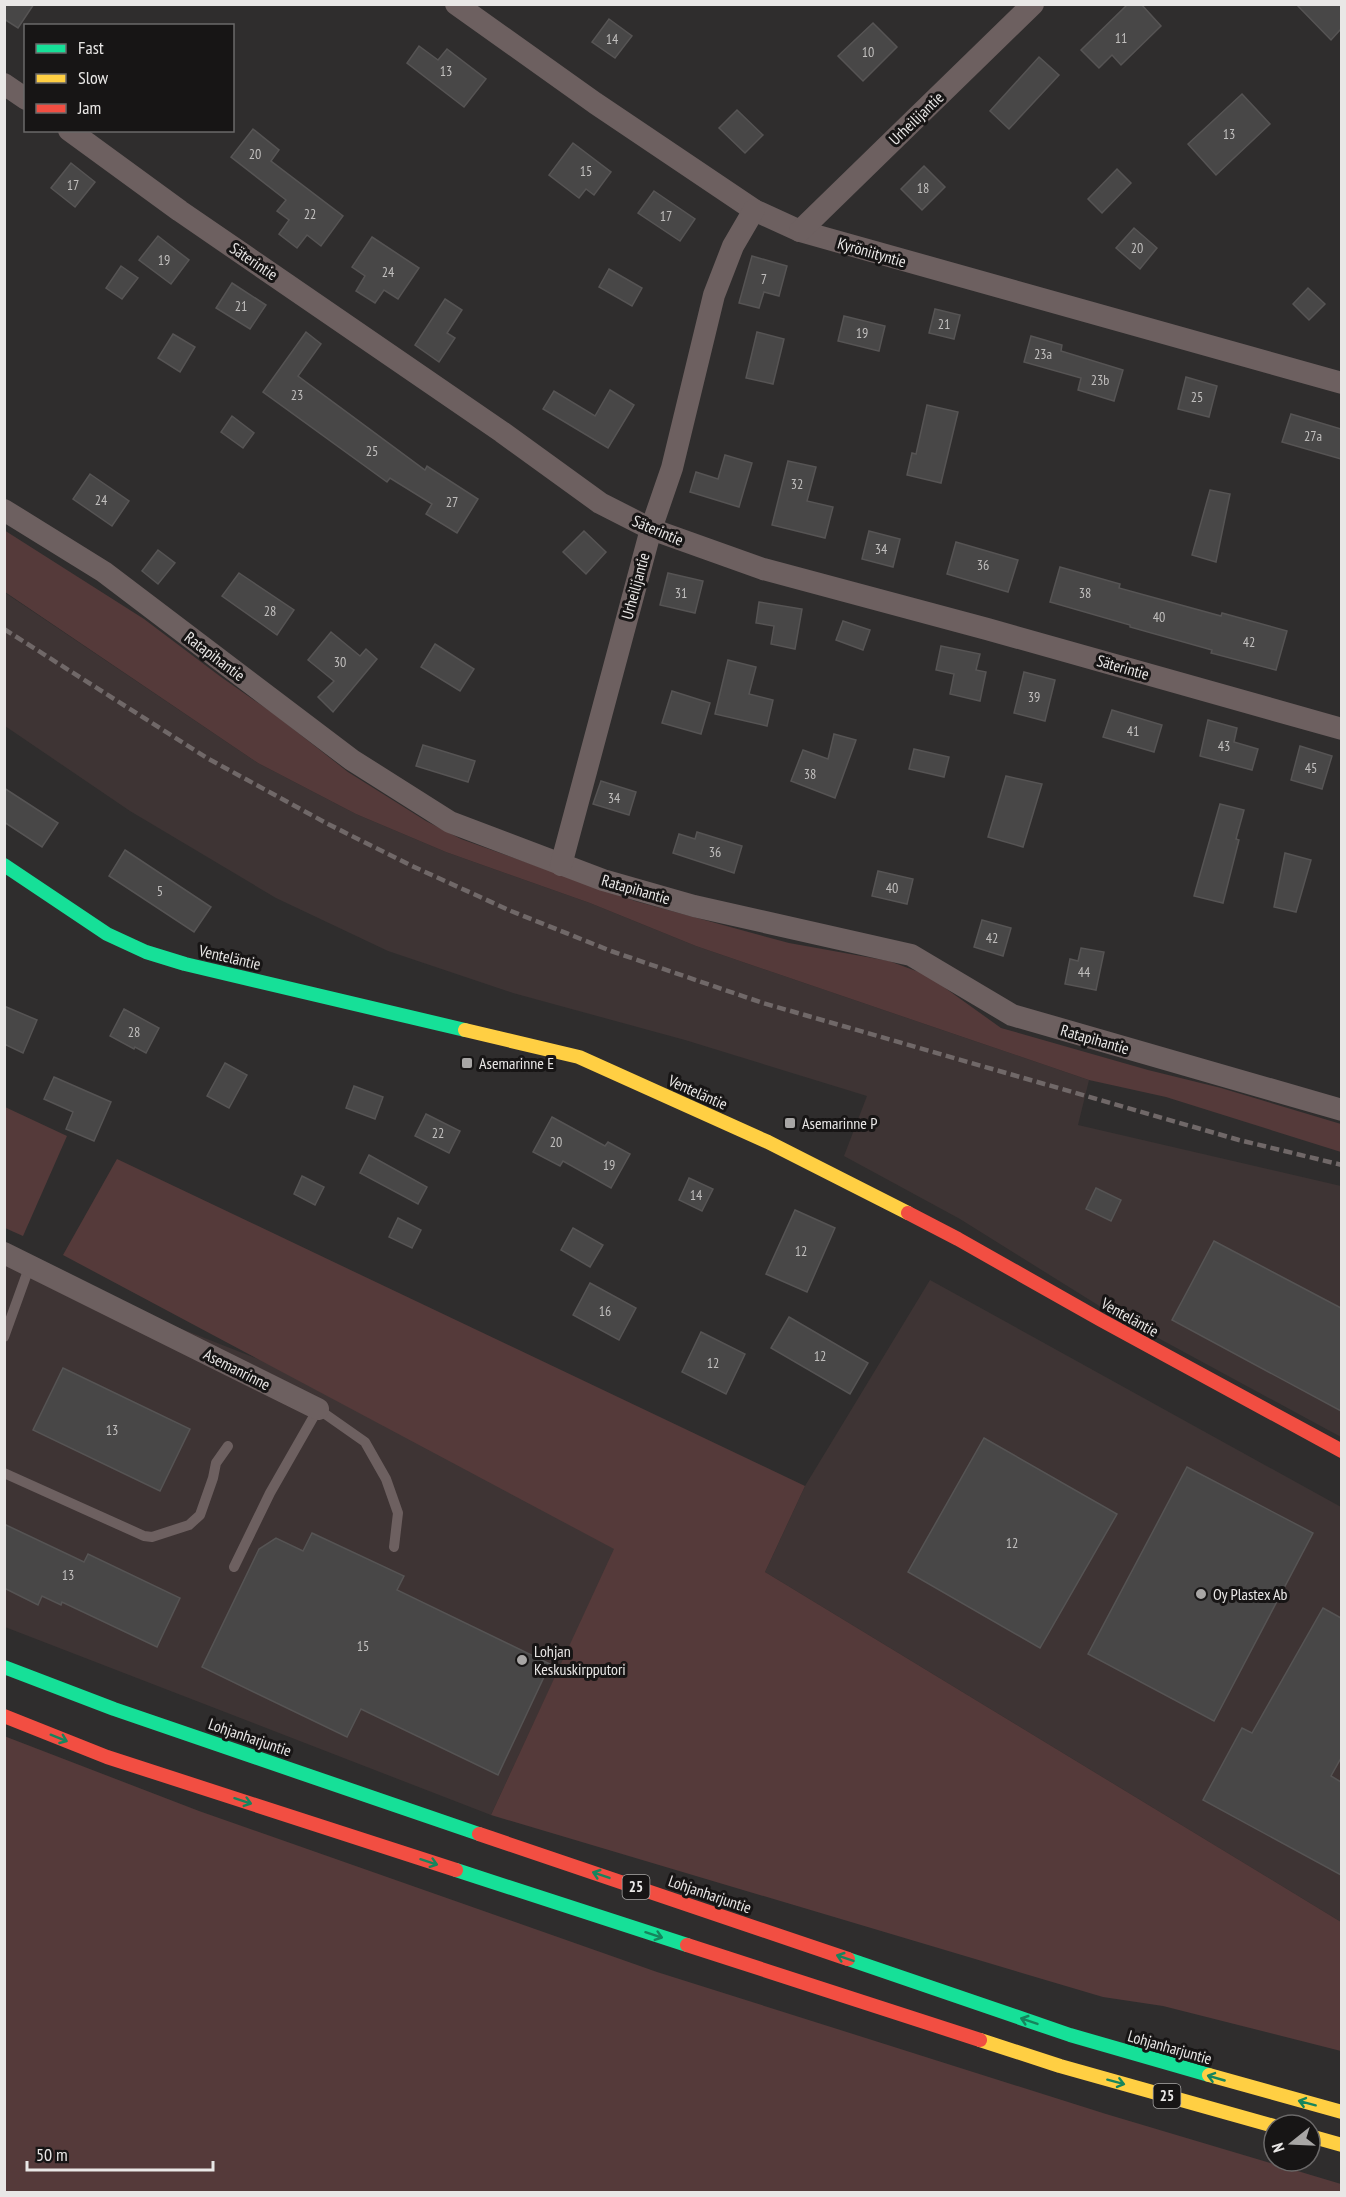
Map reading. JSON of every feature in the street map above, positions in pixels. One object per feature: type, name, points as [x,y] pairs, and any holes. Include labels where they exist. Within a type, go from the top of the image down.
[{"type":"main road","name":"Venteläntie","points":[[4,865],[107,934],[146,952],[185,964],[579,1057],[768,1142],[958,1239],[1341,1451]]},
{"type":"main road","name":"Lohjanharjuntie","points":[[4,1667],[126,1712],[1070,2035],[1341,2112]]},
{"type":"main road","name":"25","points":[[4,1716],[106,1757],[1060,2067],[1262,2123]]},
{"type":"main road","points":[[1322,2139],[1341,2145]]},
{"type":"street","name":"Kyröniityntie","points":[[456,4],[595,104],[754,210],[800,231],[1341,383]]},
{"type":"street","name":"Urheilijantie","points":[[800,231],[1033,4]]},
{"type":"street","points":[[4,84],[24,98]]},
{"type":"street","name":"Säterintie","points":[[72,132],[180,211],[502,432],[600,503],[651,529],[763,569],[998,632],[1341,729]]},
{"type":"street","name":"Urheilijantie","points":[[561,865],[651,529],[672,468],[714,295],[733,246],[754,210]]},
{"type":"street","name":"Ratapihantie","points":[[4,510],[104,572],[352,760],[450,822],[603,880],[694,906],[911,955],[1012,1015],[1341,1110]]},
{"type":"street","name":"Asemanrinne","points":[[4,1252],[318,1409]]},
{"type":"lane","points":[[4,1337],[30,1265]]},
{"type":"lane","points":[[234,1567],[270,1493],[318,1409]]},
{"type":"lane","name":"Asemanrinne","points":[[318,1409],[364,1442],[386,1479],[398,1513],[394,1546]]},
{"type":"lane","points":[[4,1473],[144,1536],[152,1537],[189,1525],[200,1515],[216,1463],[228,1446]]},
{"type":"shaded area","points":[[4,530],[144,619],[274,714],[348,772],[426,821],[461,839],[635,901],[789,943],[889,961],[927,975],[1001,1028],[1148,1070],[1221,1088],[1341,1124],[1341,1152],[1166,1097],[1089,1080],[696,946],[590,903],[446,852],[356,814],[258,763],[5,592]]},
{"type":"shaded area","points":[[4,592],[258,763],[356,814],[446,852],[590,903],[696,946],[1089,1080],[1078,1125],[1341,1186],[1341,1437],[1101,1307],[960,1219],[844,1156],[867,1096],[685,1040],[513,993],[388,951],[276,898],[130,811],[5,726]]},
{"type":"shaded area","points":[[5,1107],[67,1136],[23,1236],[5,1228]]},
{"type":"shaded area","points":[[117,1159],[805,1486],[765,1572],[1341,1922],[1341,2051],[1163,2006],[1103,1997],[491,1815],[614,1549],[63,1255]]},
{"type":"shaded area","points":[[4,1259],[278,1367],[615,1549],[491,1815],[5,1627]]},
{"type":"shaded area","points":[[930,1280],[1341,1507],[1341,1922],[765,1572],[805,1486]]},
{"type":"shaded area","points":[[4,1736],[199,1811],[657,1972],[1106,2114],[1262,2160],[1262,2173],[1304,2173],[1341,2184],[1341,2192],[5,2192]]},
{"type":"building","points":[[4,4],[34,4],[18,28],[4,19]]},
{"type":"building","points":[[1128,4],[1141,4],[1161,26],[1121,65],[1112,55],[1099,68],[1081,50]]},
{"type":"building","points":[[1296,4],[1341,4],[1341,29],[1331,40]]},
{"type":"building","points":[[609,19],[632,36],[615,58],[592,42]]},
{"type":"building","points":[[873,23],[897,47],[863,81],[838,56]]},
{"type":"building","points":[[419,46],[438,60],[447,49],[486,79],[464,107],[407,63]]},
{"type":"building","points":[[1039,57],[1059,75],[1009,129],[990,111]]},
{"type":"building","points":[[1242,94],[1270,124],[1216,175],[1188,144]]},
{"type":"building","points":[[737,110],[763,135],[745,153],[719,128]]},
{"type":"building","points":[[253,129],[279,150],[271,161],[343,216],[321,246],[307,235],[297,248],[279,234],[289,220],[277,211],[286,200],[231,157]]},
{"type":"building","points":[[573,143],[611,172],[594,195],[586,189],[579,198],[549,175]]},
{"type":"building","points":[[71,163],[95,182],[75,207],[51,188]]},
{"type":"building","points":[[924,166],[945,187],[922,210],[901,189]]},
{"type":"building","points":[[1117,169],[1131,183],[1102,213],[1088,199]]},
{"type":"building","points":[[654,191],[695,219],[680,241],[638,213]]},
{"type":"building","points":[[1134,228],[1157,248],[1140,269],[1116,248]]},
{"type":"building","points":[[158,236],[189,260],[171,284],[139,260]]},
{"type":"building","points":[[372,237],[419,268],[398,299],[384,290],[375,303],[356,291],[365,276],[352,267]]},
{"type":"building","points":[[752,256],[787,266],[779,296],[764,292],[759,308],[739,303]]},
{"type":"building","points":[[121,266],[138,278],[122,299],[106,288]]},
{"type":"building","points":[[609,269],[642,288],[632,306],[599,287]]},
{"type":"building","points":[[232,283],[266,305],[250,329],[216,308]]},
{"type":"building","points":[[1308,288],[1325,304],[1309,320],[1293,304]]},
{"type":"building","points":[[445,299],[462,310],[447,333],[455,338],[439,362],[415,345]]},
{"type":"building","points":[[935,309],[960,315],[954,339],[929,333]]},
{"type":"building","points":[[844,316],[885,326],[879,351],[838,341]]},
{"type":"building","points":[[306,332],[321,344],[298,376],[425,470],[427,466],[478,499],[457,533],[426,514],[432,504],[390,478],[387,482],[263,392]]},
{"type":"building","points":[[757,332],[784,339],[773,384],[746,378]]},
{"type":"building","points":[[173,334],[195,347],[180,372],[158,358]]},
{"type":"building","points":[[1031,336],[1062,345],[1061,351],[1123,370],[1114,401],[1078,390],[1081,378],[1024,362]]},
{"type":"building","points":[[1186,377],[1217,386],[1209,417],[1178,409]]},
{"type":"building","points":[[610,390],[634,405],[608,448],[543,409],[554,391],[595,416]]},
{"type":"building","points":[[927,405],[958,412],[941,483],[907,475],[912,453],[916,454]]},
{"type":"building","points":[[1291,414],[1341,429],[1341,459],[1282,442]]},
{"type":"building","points":[[232,416],[254,433],[243,448],[221,432]]},
{"type":"building","points":[[725,455],[752,463],[739,507],[690,492],[696,472],[718,479]]},
{"type":"building","points":[[788,461],[816,467],[807,501],[833,507],[825,538],[772,525]]},
{"type":"building","points":[[90,474],[129,501],[112,526],[73,499]]},
{"type":"building","points":[[1210,490],[1230,494],[1216,562],[1192,555]]},
{"type":"building","points":[[584,531],[606,552],[586,574],[563,552]]},
{"type":"building","points":[[869,531],[900,539],[893,567],[862,559]]},
{"type":"building","points":[[956,542],[1018,560],[1008,592],[947,574]]},
{"type":"building","points":[[158,550],[175,563],[158,584],[142,571]]},
{"type":"building","points":[[1060,567],[1120,584],[1119,588],[1221,616],[1222,613],[1287,631],[1276,670],[1211,653],[1212,650],[1050,602]]},
{"type":"building","points":[[239,573],[294,610],[277,635],[222,596]]},
{"type":"building","points":[[668,573],[703,581],[695,613],[660,605]]},
{"type":"building","points":[[759,602],[802,609],[795,649],[771,644],[774,626],[756,623]]},
{"type":"building","points":[[843,621],[870,630],[863,650],[836,640]]},
{"type":"building","points":[[331,632],[360,656],[366,649],[377,659],[333,712],[318,697],[334,681],[308,660]]},
{"type":"building","points":[[435,644],[474,669],[460,691],[421,667]]},
{"type":"building","points":[[941,646],[980,654],[976,670],[986,672],[980,701],[950,694],[954,674],[936,670]]},
{"type":"building","points":[[728,660],[756,667],[749,694],[773,700],[767,726],[715,714]]},
{"type":"building","points":[[1024,672],[1055,680],[1045,721],[1014,713]]},
{"type":"building","points":[[672,691],[710,703],[701,734],[662,723]]},
{"type":"building","points":[[1112,710],[1162,725],[1154,752],[1103,737]]},
{"type":"building","points":[[1208,720],[1237,728],[1234,742],[1258,749],[1252,770],[1200,756]]},
{"type":"building","points":[[834,734],[856,740],[835,798],[791,781],[803,750],[828,759]]},
{"type":"building","points":[[423,745],[475,761],[468,782],[416,766]]},
{"type":"building","points":[[1300,746],[1332,756],[1322,789],[1291,780]]},
{"type":"building","points":[[914,749],[949,757],[944,777],[909,769]]},
{"type":"building","points":[[1006,776],[1042,784],[1023,847],[988,837]]},
{"type":"building","points":[[601,781],[636,792],[629,815],[593,804]]},
{"type":"building","points":[[4,788],[58,823],[42,847],[4,822]]},
{"type":"building","points":[[1220,804],[1244,810],[1223,903],[1194,896]]},
{"type":"building","points":[[697,832],[742,846],[734,873],[673,853],[679,834],[695,839]]},
{"type":"building","points":[[125,850],[211,907],[194,932],[109,876]]},
{"type":"building","points":[[1285,853],[1311,860],[1296,912],[1274,907]]},
{"type":"building","points":[[878,871],[913,879],[907,904],[872,896]]},
{"type":"building","points":[[982,920],[1011,928],[1003,956],[974,947]]},
{"type":"building","points":[[1081,948],[1104,952],[1096,990],[1065,984],[1070,959],[1078,961]]},
{"type":"building","points":[[4,1006],[37,1020],[23,1053],[4,1044]]},
{"type":"building","points":[[124,1009],[159,1028],[146,1053],[110,1036]]},
{"type":"building","points":[[225,1063],[247,1075],[229,1108],[207,1096]]},
{"type":"building","points":[[54,1077],[111,1102],[94,1141],[66,1129],[73,1112],[44,1099]]},
{"type":"building","points":[[354,1086],[383,1097],[375,1119],[346,1108]]},
{"type":"building","points":[[426,1114],[460,1131],[449,1153],[415,1136]]},
{"type":"building","points":[[552,1117],[605,1146],[608,1142],[630,1154],[611,1188],[563,1161],[560,1166],[533,1152]]},
{"type":"building","points":[[369,1155],[427,1187],[418,1204],[360,1173]]},
{"type":"building","points":[[302,1176],[324,1187],[315,1205],[294,1194]]},
{"type":"building","points":[[689,1178],[713,1189],[702,1211],[679,1200]]},
{"type":"building","points":[[1096,1188],[1121,1200],[1111,1221],[1086,1209]]},
{"type":"building","points":[[795,1210],[835,1228],[807,1292],[766,1274]]},
{"type":"building","points":[[398,1218],[421,1230],[412,1248],[389,1237]]},
{"type":"building","points":[[573,1228],[603,1245],[590,1267],[561,1250]]},
{"type":"building","points":[[1214,1241],[1341,1308],[1341,1411],[1172,1320]]},
{"type":"building","points":[[590,1283],[636,1308],[619,1340],[573,1315]]},
{"type":"building","points":[[789,1317],[868,1363],[850,1394],[771,1348]]},
{"type":"building","points":[[701,1332],[745,1354],[726,1394],[682,1372]]},
{"type":"building","points":[[63,1368],[190,1429],[160,1491],[33,1430]]},
{"type":"building","points":[[984,1438],[1117,1514],[1040,1648],[908,1572]]},
{"type":"building","name":"Oy Plastex Ab","points":[[1187,1467],[1313,1533],[1214,1721],[1088,1654]]},
{"type":"building","points":[[4,1524],[84,1562],[88,1554],[180,1598],[157,1647],[62,1602],[61,1605],[42,1596],[38,1605],[4,1588]]},
{"type":"building","points":[[312,1533],[404,1576],[397,1590],[550,1664],[498,1775],[361,1709],[347,1737],[202,1667],[259,1549],[276,1538],[303,1551]]},
{"type":"building","points":[[1323,1608],[1341,1618],[1341,1758],[1331,1776],[1341,1782],[1341,1875],[1203,1800],[1242,1728],[1252,1733]]},
{"type":"railway","points":[[4,629],[207,758],[328,824],[412,866],[511,911],[611,951],[763,1003],[1239,1140],[1342,1165]]},
{"type":"traffic: fast","points":[[4,865],[107,934],[146,952],[185,964],[465,1030]]},
{"type":"traffic: fast","points":[[4,1667],[114,1709],[479,1834]]},
{"type":"traffic: fast","points":[[456,1870],[687,1945]]},
{"type":"traffic: fast","points":[[848,1959],[1070,2035],[1209,2075]]},
{"type":"traffic: slow","points":[[465,1030],[579,1057],[768,1142],[908,1213]]},
{"type":"traffic: slow","points":[[980,2040],[1060,2066],[1262,2123]]},
{"type":"traffic: slow","points":[[1209,2075],[1342,2112]]},
{"type":"traffic: slow","points":[[1322,2139],[1342,2145]]},
{"type":"traffic: jam","points":[[908,1213],[1342,1451]]},
{"type":"traffic: jam","points":[[4,1716],[107,1757],[456,1870]]},
{"type":"traffic: jam","points":[[479,1834],[848,1959]]},
{"type":"traffic: jam","points":[[687,1945],[980,2040]]},
{"type":"place","name":"Asemarinne E","points":[[467,1063]]},
{"type":"place","name":"Asemarinne P","points":[[790,1123]]},
{"type":"place","name":"Oy Plastex Ab","points":[[1201,1594]]},
{"type":"place","name":"Lohjan Keskuskirpputori","points":[[522,1660]]}]
